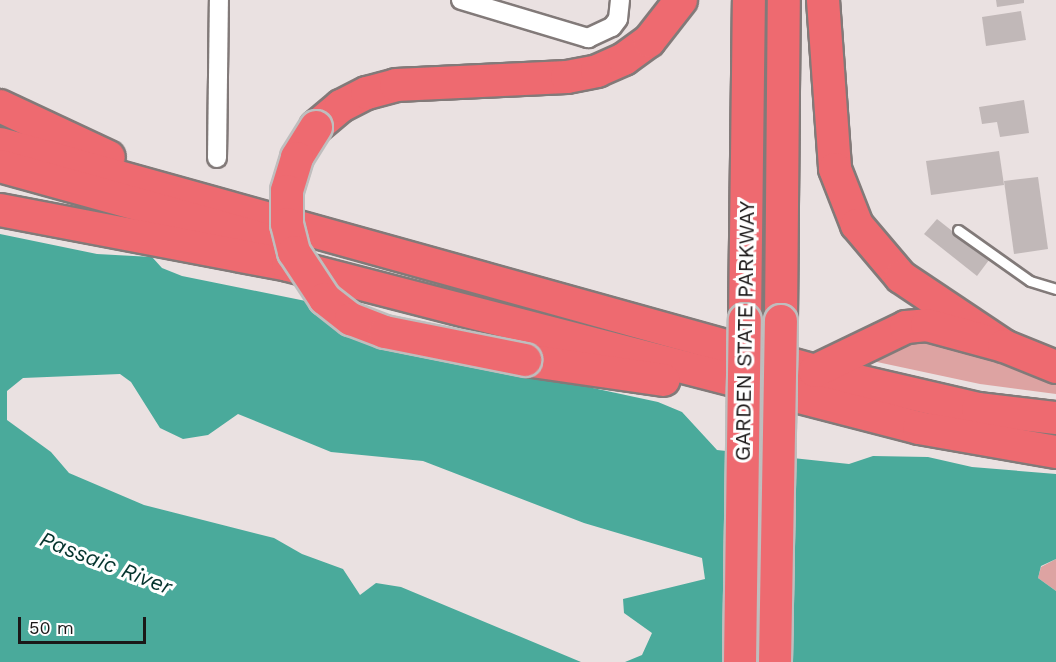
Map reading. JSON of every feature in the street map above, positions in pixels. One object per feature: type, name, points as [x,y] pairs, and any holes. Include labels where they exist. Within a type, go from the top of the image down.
[{"type":"highway","points":[[681,0],[650,41],[624,59],[597,71],[567,77],[396,85],[367,93],[341,106],[316,127],[297,158],[290,180],[287,224],[294,252],[326,299],[351,319],[385,332],[525,360],[664,380],[728,379]]},
{"type":"highway","name":"GARDEN STATE PARKWAY","points":[[740,662],[749,0]]},
{"type":"highway","name":"GARDEN STATE PARKWAY","points":[[776,662],[784,0]]},
{"type":"highway","points":[[823,0],[835,169],[857,225],[901,278],[1004,346]]},
{"type":"highway","points":[[0,106],[100,152],[147,183]]},
{"type":"highway","points":[[0,144],[147,183],[815,371],[978,409],[1056,418]]},
{"type":"highway","points":[[0,166],[342,262],[582,341]]},
{"type":"highway","points":[[3,210],[288,265],[919,428],[1056,452]]},
{"type":"highway","points":[[815,371],[906,327],[927,325],[949,328],[1004,346],[1056,367]]},
{"type":"street","points":[[217,158],[219,0]]},
{"type":"street","points":[[461,0],[588,38],[612,27],[618,19],[620,0]]},
{"type":"lane","points":[[958,230],[1030,281],[1056,289]]},
{"type":"shaded area","points":[[925,334],[1056,379],[1056,394],[980,384],[863,359]]},
{"type":"shaded area","points":[[1056,559],[1056,591],[1038,578],[1041,567]]},
{"type":"water","name":"Passaic River","points":[[0,234],[97,254],[152,257],[162,268],[182,276],[434,327],[537,376],[658,402],[682,412],[717,450],[849,464],[873,456],[928,457],[972,467],[1056,474],[1056,559],[1041,566],[1038,578],[1056,591],[1056,662],[625,662],[642,655],[652,633],[624,613],[623,599],[705,579],[702,558],[584,523],[423,461],[331,452],[238,414],[208,435],[183,439],[160,428],[131,382],[120,374],[23,378],[7,391],[7,420],[51,452],[69,473],[144,505],[274,538],[302,554],[343,569],[360,595],[376,583],[401,587],[581,662],[0,662]]},
{"type":"building","points":[[996,0],[1024,0],[1024,3],[997,7]]},
{"type":"building","points":[[1021,11],[1026,40],[986,46],[982,17]]},
{"type":"building","points":[[1024,100],[1029,133],[1000,137],[997,122],[982,124],[979,107]]},
{"type":"building","points":[[999,151],[1004,185],[931,195],[926,161]]},
{"type":"building","points":[[1038,177],[1048,249],[1014,254],[1004,181]]},
{"type":"building","points":[[937,219],[989,260],[977,276],[924,234]]}]
